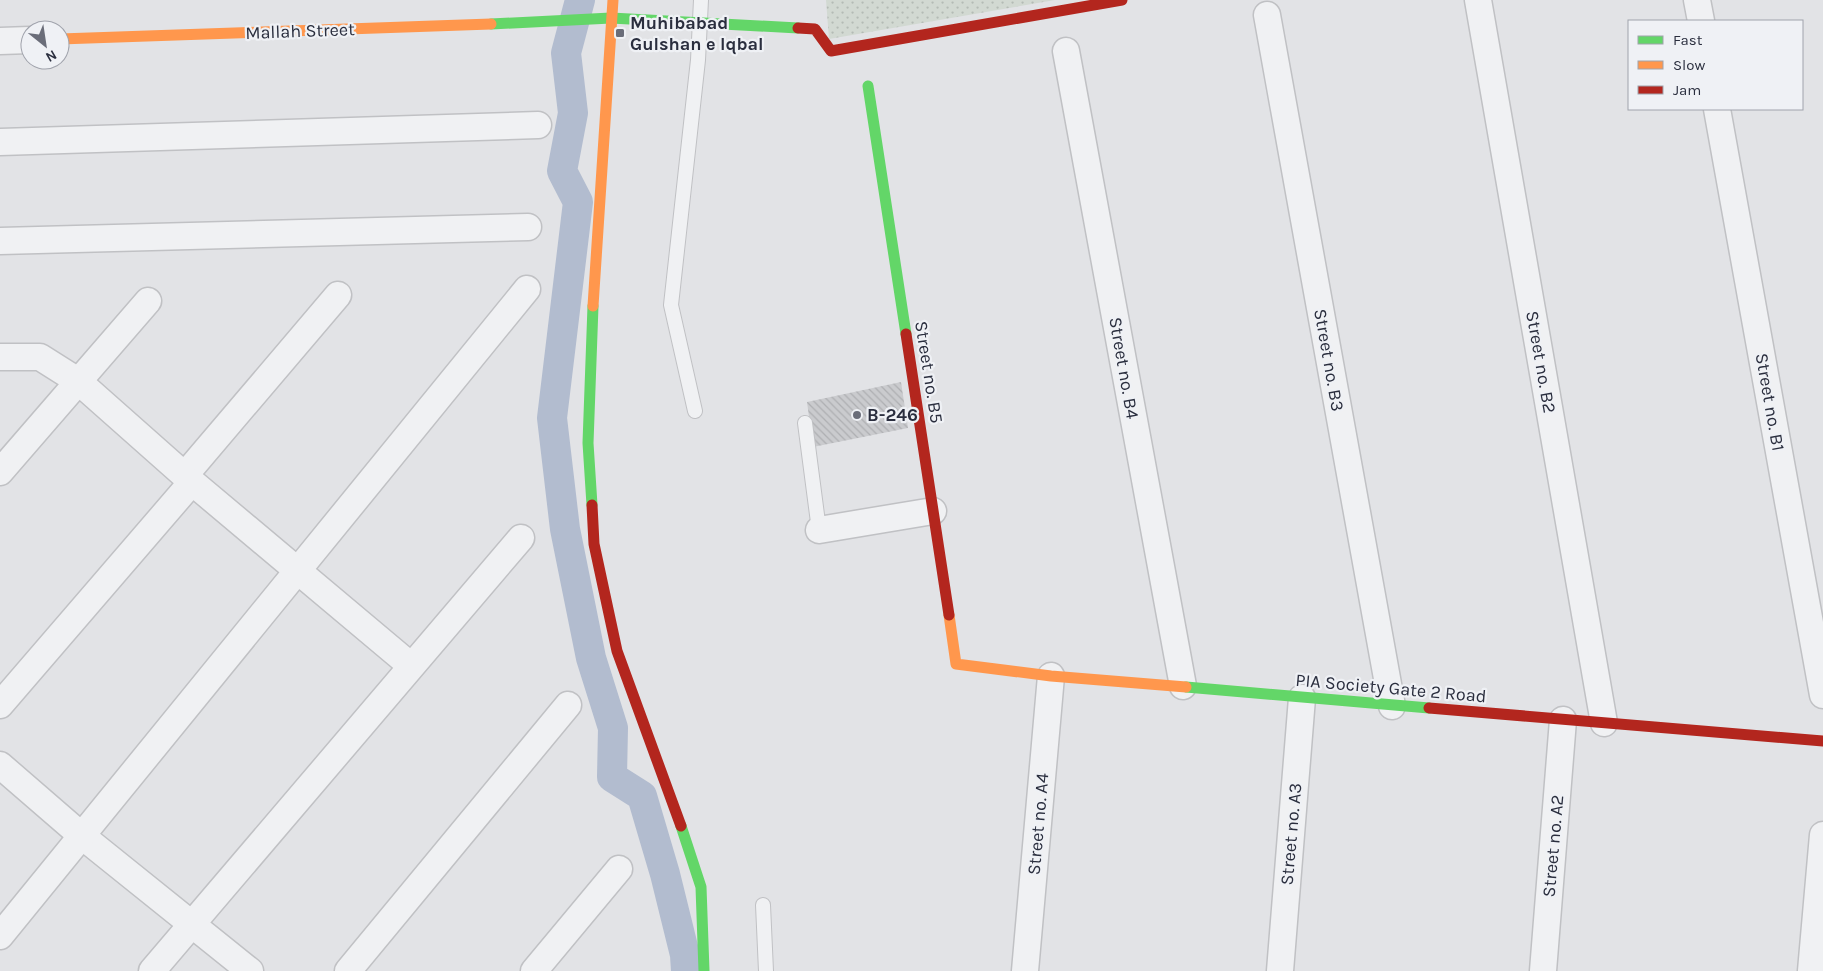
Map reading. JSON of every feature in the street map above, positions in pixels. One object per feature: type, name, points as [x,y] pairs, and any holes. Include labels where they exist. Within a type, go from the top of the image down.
[{"type":"street","points":[[613,0],[594,279],[589,423],[594,544],[617,651],[669,788],[700,887],[704,971]]},
{"type":"street","name":"Mallah Street","points":[[70,39],[611,18],[815,29],[831,51],[1122,0]]},
{"type":"street","name":"Street no. B2","points":[[1478,0],[1604,723]]},
{"type":"street","points":[[1697,0],[1701,20]]},
{"type":"street","name":"Street no. B3","points":[[1267,15],[1392,706]]},
{"type":"street","points":[[0,41],[20,40]]},
{"type":"street","name":"Street no. B4","points":[[1066,51],[1182,686]]},
{"type":"street","name":"Street no. B5","points":[[868,86],[956,664]]},
{"type":"street","name":"Street no. B1","points":[[1717,110],[1823,695]]},
{"type":"street","points":[[0,142],[538,126]]},
{"type":"street","points":[[0,241],[528,226]]},
{"type":"street","points":[[0,936],[527,289]]},
{"type":"street","points":[[0,705],[338,295]]},
{"type":"street","points":[[0,472],[148,301]]},
{"type":"street","points":[[0,357],[40,357],[78,381],[188,478],[410,665]]},
{"type":"street","points":[[819,530],[933,511]]},
{"type":"street","points":[[152,971],[410,665],[521,538]]},
{"type":"street","name":"PIA Society Gate 2 Road","points":[[956,664],[1051,676],[1823,741]]},
{"type":"street","name":"Street no. A4","points":[[1025,971],[1051,676]]},
{"type":"street","name":"Street no. A3","points":[[1280,971],[1302,698]]},
{"type":"street","points":[[348,971],[568,705]]},
{"type":"street","name":"Street no. A2","points":[[1543,971],[1563,720]]},
{"type":"street","points":[[0,764],[82,836],[250,971]]},
{"type":"street","points":[[1811,971],[1823,835]]},
{"type":"street","points":[[534,971],[620,869]]},
{"type":"lane","points":[[695,411],[671,305],[698,60],[701,0]]},
{"type":"lane","points":[[805,423],[819,530]]},
{"type":"lane","points":[[763,905],[766,971]]},
{"type":"shaded area","points":[[826,0],[1055,0],[829,39]]},
{"type":"building","name":"B-246","points":[[901,382],[908,428],[813,447],[807,402]]},
{"type":"waterway","points":[[580,0],[566,53],[573,113],[562,171],[578,202],[552,418],[565,529],[591,658],[613,728],[612,777],[642,796],[665,874],[685,955],[686,971]]},
{"type":"traffic: fast","points":[[491,24],[611,18],[798,28]]},
{"type":"traffic: fast","points":[[868,86],[906,334]]},
{"type":"traffic: fast","points":[[592,505],[588,443],[593,306]]},
{"type":"traffic: fast","points":[[1186,687],[1429,708]]},
{"type":"traffic: fast","points":[[681,826],[701,887],[704,971]]},
{"type":"traffic: slow","points":[[593,306],[613,0]]},
{"type":"traffic: slow","points":[[70,39],[491,24]]},
{"type":"traffic: slow","points":[[949,615],[956,664],[1051,676],[1186,687]]},
{"type":"traffic: jam","points":[[798,28],[815,29],[831,51],[1122,0]]},
{"type":"traffic: jam","points":[[906,334],[949,615]]},
{"type":"traffic: jam","points":[[592,505],[594,544],[617,651],[681,826]]},
{"type":"traffic: jam","points":[[1429,708],[1823,741]]},
{"type":"place","name":"Muhibabad Gulshan e Iqbal","points":[[620,33]]},
{"type":"place","name":"B-246","points":[[857,415]]}]
